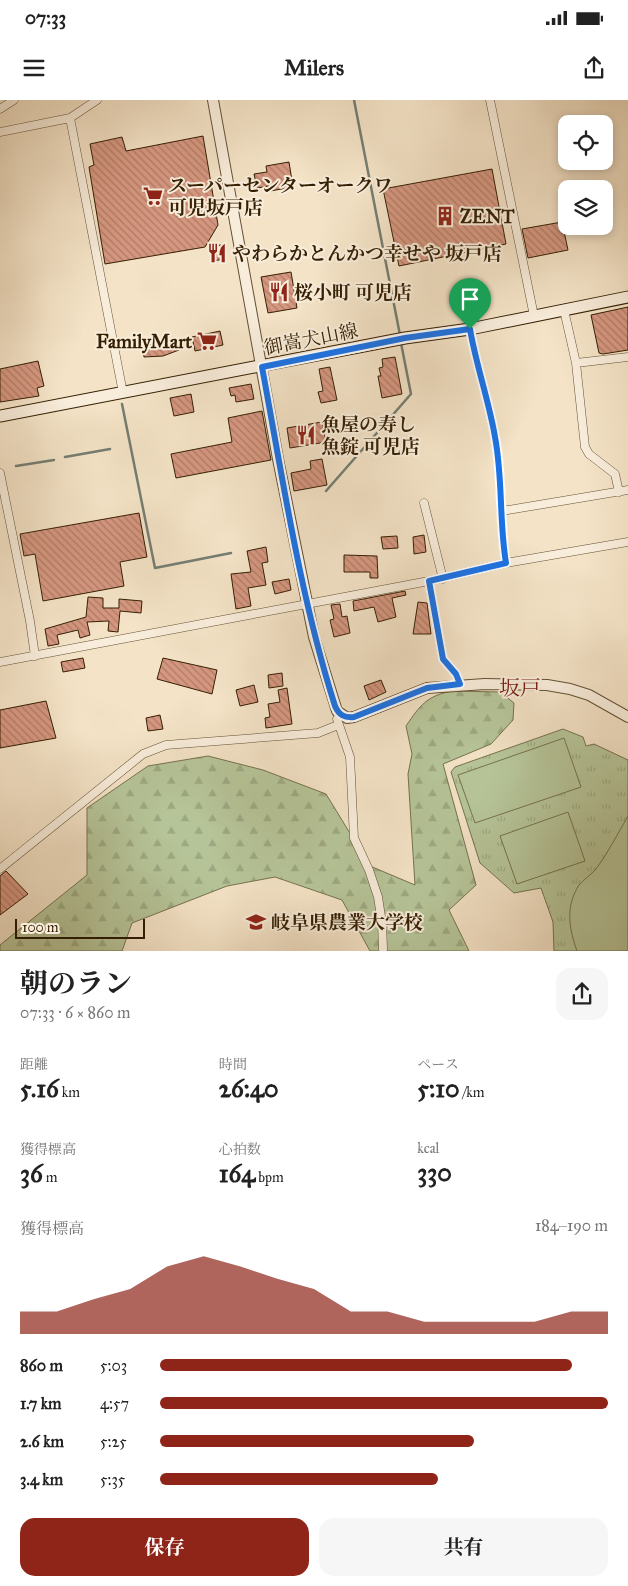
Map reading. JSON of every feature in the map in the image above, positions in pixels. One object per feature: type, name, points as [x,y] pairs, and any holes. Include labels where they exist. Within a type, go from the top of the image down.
[{"type":"main road","name":"御嵩犬山線","points":[[0,416],[401,339],[470,329],[628,297]]},
{"type":"street","points":[[0,109],[14,100]]},
{"type":"street","points":[[0,132],[70,118],[97,100]]},
{"type":"street","points":[[213,100],[307,604],[320,660],[350,757],[354,838],[369,870],[378,897],[383,949]]},
{"type":"street","points":[[490,100],[534,316]]},
{"type":"street","points":[[70,118],[123,393]]},
{"type":"street","points":[[564,310],[576,363],[584,448],[615,474],[619,492]]},
{"type":"street","points":[[470,329],[495,437],[501,484],[501,533],[506,563]]},
{"type":"street","points":[[576,363],[628,357]]},
{"type":"street","points":[[0,473],[30,621],[35,656]]},
{"type":"street","points":[[502,511],[628,490]]},
{"type":"street","points":[[424,503],[443,579]]},
{"type":"street","points":[[0,662],[443,579],[506,563],[628,542]]},
{"type":"street","points":[[429,581],[443,659],[456,674],[460,684]]},
{"type":"street","points":[[0,868],[143,754],[166,745],[318,733],[339,720],[354,717],[427,688],[460,684],[547,685],[570,689],[589,695],[628,717]]},
{"type":"green space","points":[[453,691],[500,692],[514,703],[513,720],[491,744],[443,764],[476,885],[449,910],[469,951],[370,951],[342,900],[275,877],[227,886],[132,923],[122,951],[0,951],[0,945],[87,875],[87,808],[148,766],[208,756],[263,770],[326,794],[370,866],[415,885],[408,774],[412,754],[406,726],[425,702],[437,695]]},
{"type":"green space","points":[[563,729],[583,737],[586,746],[594,744],[628,760],[628,951],[554,951],[553,922],[541,888],[514,893],[480,863],[451,772],[455,767]]},
{"type":"green space","points":[[564,738],[581,787],[475,823],[458,775]]},
{"type":"green space","points":[[568,812],[585,861],[517,884],[500,836]]},
{"type":"green space","points":[[628,816],[628,951],[577,951],[570,926],[570,909],[575,893],[579,885],[594,871],[609,850]]},
{"type":"building","name":"スーパーセンターオークワ 可児坂戸店","points":[[203,136],[218,225],[205,247],[105,264],[89,167],[94,165],[90,144],[122,137],[126,151]]},
{"type":"building","points":[[289,162],[293,187],[270,191],[269,186],[257,188],[254,174],[267,172],[266,166]]},
{"type":"building","name":"ZENT","points":[[492,169],[506,244],[399,266],[383,189]]},
{"type":"building","points":[[558,223],[558,235],[565,235],[568,250],[528,258],[522,229]]},
{"type":"building","name":"やわらかとんかつ幸せや 坂戸店","points":[[221,245],[224,259],[213,261],[210,246]]},
{"type":"building","name":"桜小町 可児店","points":[[291,272],[297,308],[268,313],[261,277]]},
{"type":"building","points":[[628,307],[628,350],[599,353],[591,315]]},
{"type":"building","name":"FamilyMart","points":[[220,331],[223,345],[195,351],[192,337]]},
{"type":"building","points":[[177,340],[179,350],[163,356],[144,357],[142,346]]},
{"type":"building","points":[[395,357],[402,394],[382,398],[378,376],[381,376],[379,368],[383,367],[382,359]]},
{"type":"building","points":[[38,361],[44,386],[37,388],[39,396],[0,402],[0,369]]},
{"type":"building","points":[[330,367],[337,400],[321,403],[318,392],[323,391],[319,369]]},
{"type":"building","points":[[251,384],[254,399],[236,402],[235,395],[231,396],[229,388]]},
{"type":"building","points":[[191,394],[194,412],[174,416],[170,398]]},
{"type":"building","points":[[262,411],[271,460],[176,478],[171,454],[232,442],[228,418]]},
{"type":"building","name":"魚屋の寿し 魚錠 可児店","points":[[322,422],[326,442],[290,448],[287,428]]},
{"type":"building","points":[[322,459],[327,485],[294,491],[291,473],[311,469],[310,461]]},
{"type":"building","points":[[139,513],[147,557],[120,562],[124,586],[43,601],[35,554],[24,556],[20,534]]},
{"type":"building","points":[[424,535],[426,552],[414,554],[413,537]]},
{"type":"building","points":[[397,536],[398,548],[383,549],[381,537]]},
{"type":"building","points":[[266,547],[268,562],[262,563],[266,585],[248,588],[251,606],[236,609],[231,574],[251,572],[247,551]]},
{"type":"building","points":[[344,555],[377,556],[378,578],[370,578],[370,572],[344,572]]},
{"type":"building","points":[[289,579],[291,590],[275,594],[272,582]]},
{"type":"building","points":[[405,591],[406,595],[392,598],[396,617],[378,622],[374,607],[354,611],[353,601]]},
{"type":"building","points":[[88,597],[103,598],[103,608],[119,608],[119,599],[142,601],[141,613],[120,611],[118,632],[108,631],[109,621],[87,622],[90,635],[80,638],[78,630],[57,635],[59,644],[48,646],[45,629],[86,617]]},
{"type":"building","points":[[418,602],[427,603],[431,634],[413,634]]},
{"type":"building","points":[[340,604],[342,617],[347,616],[350,633],[334,637],[330,620],[334,619],[331,605]]},
{"type":"building","points":[[83,658],[85,668],[63,672],[61,662]]},
{"type":"building","points":[[163,658],[217,670],[212,694],[157,679]]},
{"type":"building","points":[[282,673],[283,686],[269,688],[268,675]]},
{"type":"building","points":[[381,680],[386,692],[369,700],[364,686]]},
{"type":"building","points":[[254,685],[258,702],[240,706],[236,690]]},
{"type":"building","points":[[287,688],[292,724],[266,728],[265,718],[270,717],[268,704],[280,702],[278,690]]},
{"type":"building","points":[[46,701],[56,738],[0,748],[0,710]]},
{"type":"building","points":[[160,715],[163,729],[148,731],[146,718]]},
{"type":"building","points":[[6,871],[28,894],[0,915],[0,876]]},
{"type":"waterway","points":[[354,100],[400,335]]},
{"type":"waterway","points":[[326,491],[411,394],[401,343]]},
{"type":"waterway","points":[[122,404],[155,568],[231,553]]},
{"type":"waterway","points":[[65,457],[110,449]]},
{"type":"waterway","points":[[16,466],[54,460]]},
{"type":"place","name":"スーパーセンターオークワ 可児坂戸店","points":[[153,196]]},
{"type":"place","name":"ZENT","points":[[445,216]]},
{"type":"place","name":"やわらかとんかつ幸せや 坂戸店","points":[[217,253]]},
{"type":"place","name":"桜小町 可児店","points":[[279,292]]},
{"type":"place","name":"FamilyMart","points":[[207,341]]},
{"type":"place","name":"魚屋の寿し 魚錠 可児店","points":[[306,435]]},
{"type":"place","name":"岐阜県農業大学校","points":[[256,922]]},
{"type":"district","name":"坂戸","points":[[520,688]]},
{"type":"route","points":[[470,329],[495,437],[501,484],[501,533],[506,563],[429,581],[443,659],[456,674],[460,684],[427,688],[354,717],[347,718],[337,711],[314,637],[278,459],[262,367],[405,338],[470,329]]}]
